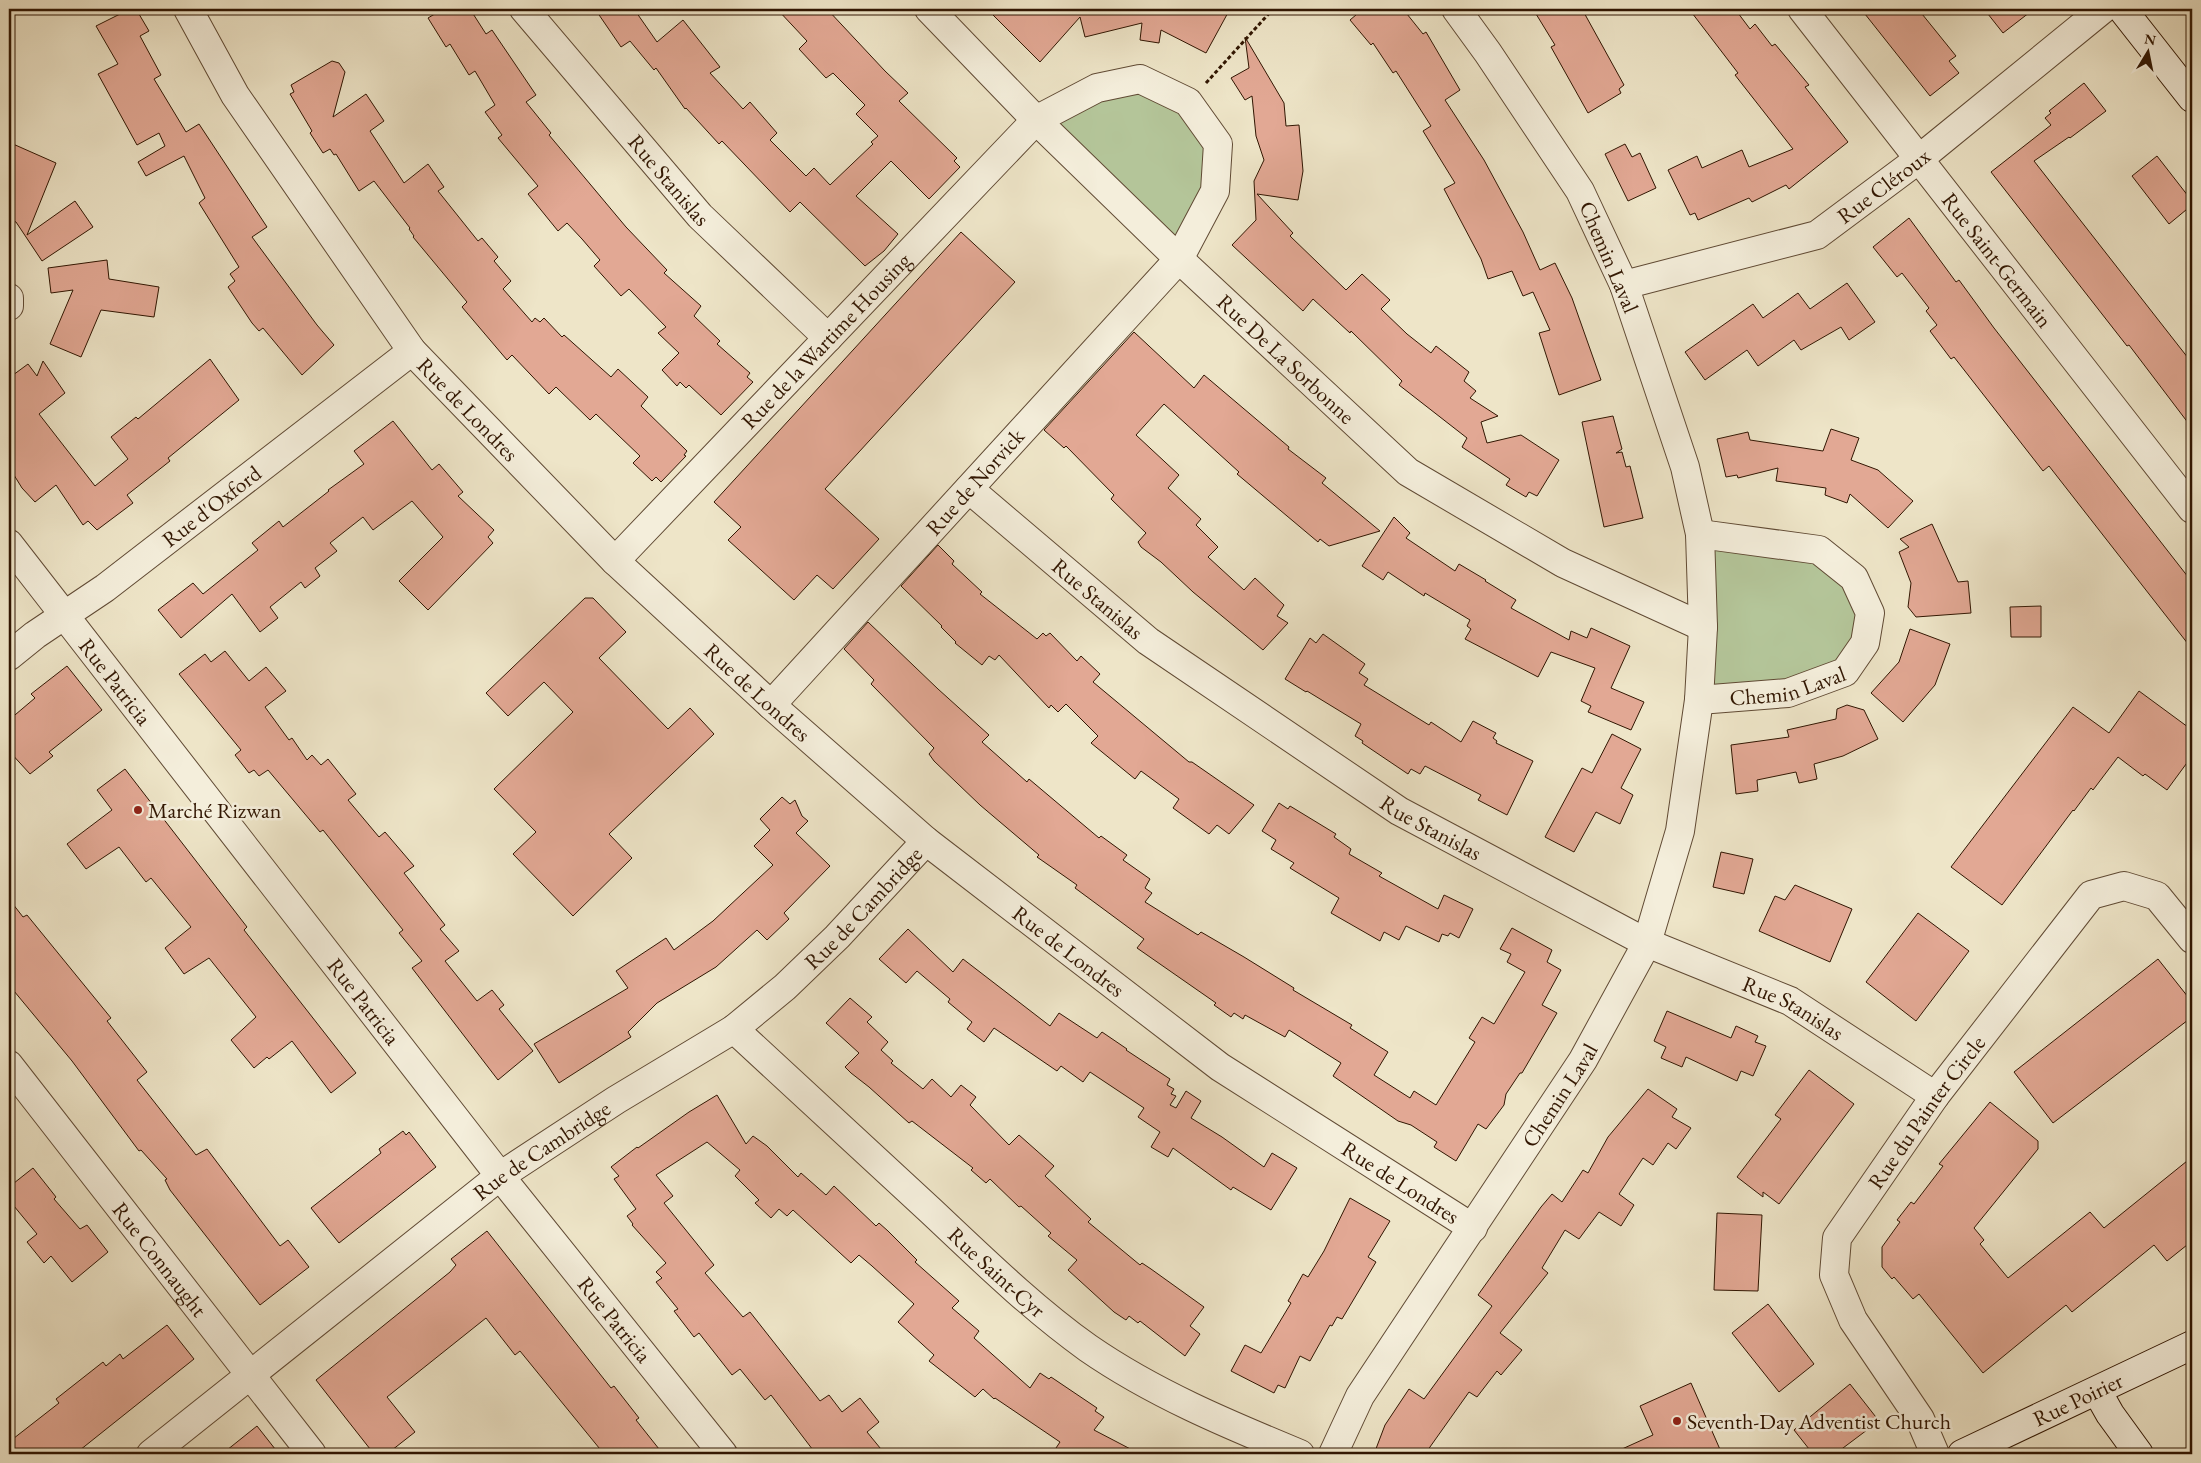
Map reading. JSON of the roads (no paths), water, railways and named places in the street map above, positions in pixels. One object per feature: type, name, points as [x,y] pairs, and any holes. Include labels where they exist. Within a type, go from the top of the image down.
[{"type":"street","name":"Rue de Londres","points":[[188,9],[235,95],[412,351],[615,561],[771,705],[926,841],[1220,1067],[1473,1228]]},
{"type":"street","name":"Rue Stanislas","points":[[524,9],[700,216],[828,338]]},
{"type":"street","name":"Rue De La Sorbonne","points":[[929,9],[1036,120],[1179,259],[1408,472],[1563,563],[1703,627]]},
{"type":"street","name":"Chemin Laval","points":[[1333,1454],[1360,1396],[1583,1060],[1648,943],[1680,831],[1699,700],[1703,627],[1700,534],[1686,467],[1624,286],[1580,191],[1488,53],[1456,9]]},
{"type":"street","name":"Rue Saint-Germain","points":[[1802,9],[2192,509]]},
{"type":"street","name":"Rue Cléroux","points":[[1624,286],[1817,235],[1919,159],[2103,9]]},
{"type":"street","points":[[2122,9],[2192,98]]},
{"type":"street","points":[[1036,120],[1097,88],[1140,79],[1188,102],[1218,144],[1215,191],[1179,259]]},
{"type":"street","name":"Rue de la Wartime Housing","points":[[615,561],[1036,120]]},
{"type":"street","name":"Rue de Norvick","points":[[771,705],[1179,259]]},
{"type":"street","points":[[9,298],[9,306]]},
{"type":"street","name":"Rue d'Oxford","points":[[9,656],[35,635],[112,582],[412,351]]},
{"type":"street","name":"Rue Stanislas","points":[[968,489],[1148,641],[1399,811],[1648,943],[1790,1001],[1935,1096]]},
{"type":"street","name":"Chemin Laval","points":[[1699,700],[1788,693],[1845,672],[1865,643],[1870,613],[1854,578],[1819,550],[1700,534]]},
{"type":"street","name":"Rue Patricia","points":[[9,544],[500,1176],[723,1454]]},
{"type":"street","name":"Rue de Cambridge","points":[[151,1454],[500,1176],[616,1100],[734,1029],[785,987],[837,937],[926,841]]},
{"type":"street","name":"Rue du Painter Circle","points":[[1935,1454],[1920,1419],[1854,1320],[1834,1275],[1837,1238],[1935,1096],[2091,895],[2124,886],[2157,896],[2192,939]]},
{"type":"street","name":"Rue Saint-Cyr","points":[[734,1029],[980,1258],[1036,1307],[1088,1348],[1154,1388],[1237,1428],[1300,1454]]},
{"type":"street","name":"Rue Connaught","points":[[9,1065],[249,1376],[312,1454]]},
{"type":"street","name":"Rue Poirier","points":[[1962,1454],[2192,1345]]},
{"type":"street","points":[[2097,1391],[2110,1414],[2139,1454]]},
{"type":"place","name":"Marché Rizwan","points":[[138,810]]},
{"type":"place","name":"Seventh-Day Adventist Church","points":[[1677,1421]]}]
